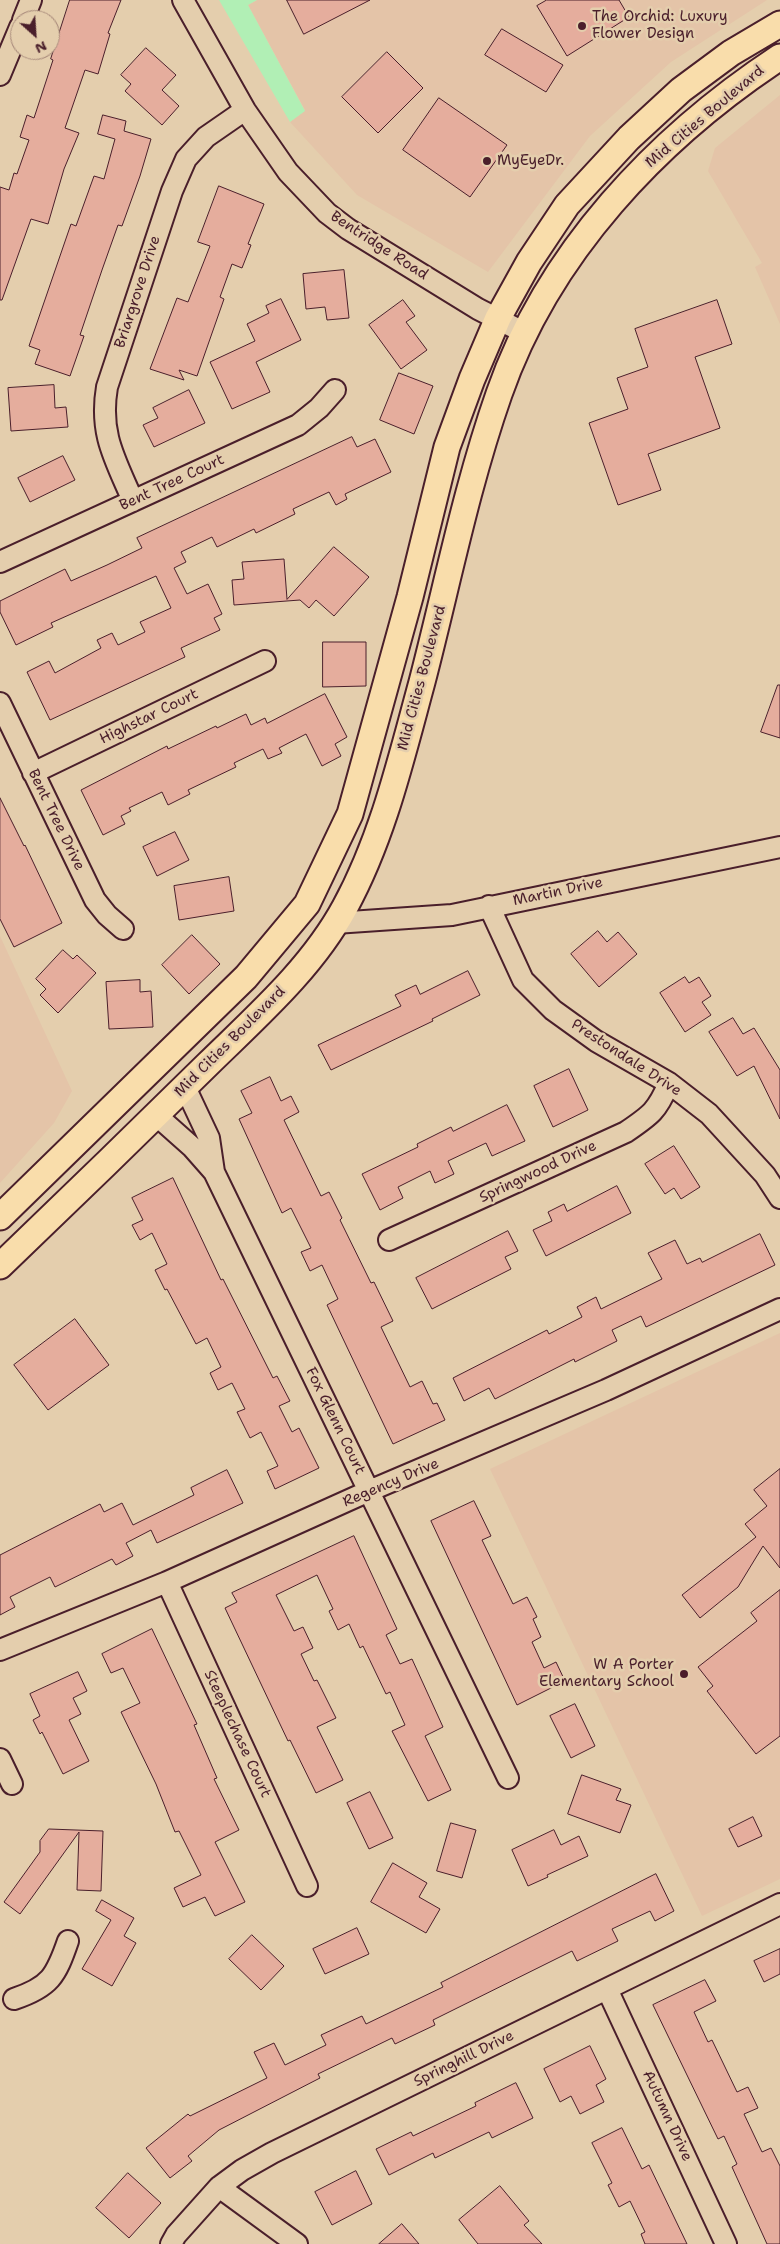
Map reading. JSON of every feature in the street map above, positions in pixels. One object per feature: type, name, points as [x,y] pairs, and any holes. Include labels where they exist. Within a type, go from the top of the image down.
[{"type":"main road","name":"Mid Cities Boulevard","points":[[0,1217],[246,977],[307,904],[350,814],[408,606],[447,447],[472,379],[498,318],[529,262],[566,205],[629,138],[681,90],[732,52],[780,24]]},
{"type":"main road","name":"Mid Cities Boulevard","points":[[0,1266],[269,1004],[316,951],[335,923],[345,906],[380,831],[439,617],[478,462],[500,391],[526,333],[556,279],[588,231],[649,162],[669,143],[750,76],[780,57]]},
{"type":"main road","points":[[669,143],[693,117],[706,86],[708,70]]},
{"type":"main road","points":[[335,923],[331,912],[332,887],[359,825],[355,796]]},
{"type":"street","name":"Bentridge Road","points":[[183,0],[245,110],[288,172],[327,213],[348,229],[478,309],[526,333]]},
{"type":"street","points":[[0,75],[10,51]]},
{"type":"street","name":"Briargrove Drive","points":[[133,501],[109,445],[104,426],[104,406],[107,387],[172,191],[186,159],[206,136],[245,110]]},
{"type":"street","name":"Bent Tree Court","points":[[0,562],[298,425],[336,390]]},
{"type":"street","name":"Highstar Court","points":[[33,773],[265,661]]},
{"type":"street","name":"Bent Tree Drive","points":[[0,703],[95,900],[124,929]]},
{"type":"street","name":"Martin Drive","points":[[335,923],[452,915],[780,847]]},
{"type":"street","name":"Prestondale Drive","points":[[489,906],[523,980],[553,1010],[596,1041],[669,1083],[709,1114],[765,1175],[780,1198]]},
{"type":"street","name":"Springwood Drive","points":[[388,1240],[626,1132],[653,1114],[669,1083]]},
{"type":"street","name":"Fox Glenn Court","points":[[185,1087],[208,1138],[214,1172]]},
{"type":"street","name":"Fox Glenn Court","points":[[156,1115],[192,1147],[214,1172],[508,1778]]},
{"type":"street","name":"Regency Drive","points":[[0,1650],[167,1582],[369,1491],[606,1390],[780,1309]]},
{"type":"street","name":"Steeplechase Court","points":[[167,1582],[307,1886]]},
{"type":"street","points":[[0,1759],[12,1784]]},
{"type":"street","name":"Springhill Drive","points":[[171,2244],[176,2235],[219,2187],[242,2170],[272,2153],[780,1904]]},
{"type":"street","points":[[14,1999],[30,1993],[45,1984],[55,1974],[68,1941]]},
{"type":"street","name":"Autumn Drive","points":[[607,1989],[726,2244]]},
{"type":"street","points":[[219,2187],[297,2244]]},
{"type":"shaded area","points":[[257,0],[767,0],[671,62],[590,136],[488,272],[357,195],[290,122],[305,110],[248,5]]},
{"type":"shaded area","points":[[780,95],[780,324],[755,267],[762,263],[708,171],[715,148]]},
{"type":"shaded area","points":[[0,936],[72,1091],[54,1123],[0,1183]]},
{"type":"shaded area","name":"W A Porter Elementary School","points":[[780,1333],[780,1879],[702,1916],[490,1469]]},
{"type":"green space","points":[[219,0],[257,0],[248,5],[305,111],[290,122]]},
{"type":"building","points":[[70,0],[121,0],[108,33],[110,34],[98,74],[85,70],[65,128],[79,133],[64,169],[48,224],[31,219],[2,300],[0,300],[0,187],[9,190],[14,173],[17,174],[29,140],[20,137],[27,115],[34,118],[53,60],[60,60],[60,31]]},
{"type":"building","points":[[287,0],[370,0],[304,34]]},
{"type":"building","points":[[547,0],[619,0],[629,17],[567,56],[537,6]]},
{"type":"building","points":[[502,29],[563,65],[546,92],[485,55]]},
{"type":"building","points":[[146,48],[176,75],[162,90],[179,106],[162,125],[125,91],[131,84],[121,75]]},
{"type":"building","points":[[387,52],[423,88],[378,133],[342,97]]},
{"type":"building","points":[[439,98],[507,145],[470,197],[403,150]]},
{"type":"building","points":[[103,115],[126,121],[124,131],[151,139],[122,226],[118,225],[102,270],[80,335],[84,336],[70,376],[35,364],[40,350],[29,346],[71,224],[76,226],[94,176],[104,179],[115,139],[98,134]]},
{"type":"building","points":[[219,186],[264,204],[248,244],[251,245],[242,268],[232,264],[220,297],[224,299],[197,376],[179,370],[184,380],[150,369],[177,298],[188,302],[210,246],[198,242]]},
{"type":"building","points":[[344,270],[349,318],[327,320],[325,307],[306,309],[303,274]]},
{"type":"building","points":[[281,299],[301,340],[256,362],[270,392],[232,409],[210,362],[255,341],[247,324],[269,313],[266,306]]},
{"type":"building","points":[[403,300],[415,316],[406,322],[427,350],[401,369],[369,325]]},
{"type":"building","points":[[717,300],[732,344],[695,357],[720,428],[648,454],[661,490],[618,505],[589,423],[628,409],[617,378],[648,367],[635,329]]},
{"type":"building","points":[[399,373],[433,386],[414,434],[380,420]]},
{"type":"building","points":[[54,385],[55,408],[66,407],[68,427],[11,431],[8,388]]},
{"type":"building","points":[[189,390],[205,423],[154,447],[143,425],[158,418],[153,408]]},
{"type":"building","points":[[352,437],[357,447],[375,439],[391,472],[345,494],[347,499],[336,505],[329,492],[293,509],[295,514],[256,533],[254,529],[217,547],[212,537],[181,552],[186,562],[174,568],[187,594],[208,584],[222,614],[214,618],[220,630],[181,648],[185,657],[50,720],[27,672],[49,661],[55,673],[101,648],[97,640],[112,633],[118,645],[145,632],[140,622],[171,608],[156,576],[51,623],[53,627],[16,645],[0,612],[0,601],[65,569],[71,581],[107,565],[142,548],[137,538]]},
{"type":"building","points":[[63,456],[75,480],[30,502],[18,478]]},
{"type":"building","points":[[334,547],[369,577],[334,616],[316,600],[309,608],[300,600],[234,605],[232,580],[244,579],[242,562],[284,559],[287,599]]},
{"type":"building","points":[[323,642],[366,642],[366,686],[323,687]]},
{"type":"building","points":[[778,685],[780,685],[780,738],[761,732]]},
{"type":"building","points":[[325,694],[347,737],[335,744],[341,756],[322,766],[306,734],[279,748],[282,753],[268,759],[263,749],[234,763],[236,767],[188,790],[190,794],[168,805],[162,792],[129,808],[131,811],[121,816],[125,824],[103,835],[81,790],[167,746],[168,749],[246,714],[251,725],[265,718],[267,723]]},
{"type":"building","points":[[0,798],[25,845],[62,923],[14,947],[0,919]]},
{"type":"building","points":[[175,832],[189,860],[157,876],[143,847]]},
{"type":"building","points":[[229,877],[234,911],[179,920],[174,886]]},
{"type":"building","points":[[598,931],[607,942],[618,932],[637,954],[599,987],[571,954]]},
{"type":"building","points":[[192,935],[220,964],[189,994],[162,965]]},
{"type":"building","points":[[63,950],[73,959],[77,955],[96,973],[58,1013],[40,995],[46,989],[36,979]]},
{"type":"building","points":[[468,971],[480,995],[432,1019],[433,1021],[331,1070],[318,1045],[401,1006],[395,995],[416,985],[420,994]]},
{"type":"building","points":[[685,977],[689,983],[699,977],[711,996],[702,1002],[711,1015],[685,1032],[660,993]]},
{"type":"building","points":[[140,980],[140,992],[151,991],[153,1027],[109,1029],[106,982]]},
{"type":"building","points":[[733,1018],[743,1034],[754,1028],[780,1070],[780,1119],[754,1066],[737,1076],[709,1032]]},
{"type":"building","points":[[569,1069],[588,1110],[553,1127],[534,1086]]},
{"type":"building","points":[[270,1077],[281,1101],[291,1096],[299,1112],[284,1120],[321,1196],[329,1192],[342,1218],[340,1220],[371,1283],[374,1282],[393,1321],[381,1327],[410,1387],[422,1381],[433,1404],[437,1403],[445,1420],[393,1444],[327,1305],[338,1299],[322,1265],[310,1271],[301,1252],[311,1248],[291,1208],[282,1213],[239,1119],[252,1113],[241,1091]]},
{"type":"building","points":[[507,1105],[525,1141],[492,1156],[486,1143],[448,1161],[454,1174],[435,1183],[430,1171],[398,1187],[403,1198],[380,1210],[362,1174],[418,1147],[417,1144],[451,1127],[453,1131]]},
{"type":"building","points":[[674,1146],[700,1187],[681,1199],[674,1188],[665,1194],[645,1164]]},
{"type":"building","points":[[173,1178],[221,1280],[223,1279],[273,1378],[277,1376],[290,1401],[279,1406],[292,1432],[299,1428],[319,1468],[275,1489],[267,1471],[278,1466],[261,1432],[250,1438],[237,1412],[245,1409],[232,1383],[218,1390],[210,1373],[221,1367],[207,1338],[196,1344],[155,1270],[167,1264],[152,1233],[140,1240],[132,1225],[143,1220],[132,1198]]},
{"type":"building","points":[[617,1186],[631,1213],[546,1256],[533,1230],[552,1221],[548,1212],[564,1204],[567,1211]]},
{"type":"building","points":[[508,1231],[518,1251],[505,1257],[511,1269],[432,1309],[416,1278]]},
{"type":"building","points":[[760,1234],[775,1265],[646,1327],[641,1316],[612,1330],[617,1341],[575,1362],[574,1359],[495,1399],[489,1388],[464,1401],[453,1378],[547,1330],[549,1334],[582,1317],[577,1307],[596,1297],[601,1309],[662,1279],[648,1253],[675,1240],[687,1264],[700,1258],[702,1262]]},
{"type":"building","points":[[75,1319],[109,1365],[48,1410],[14,1365]]},
{"type":"building","points":[[780,1469],[780,1568],[763,1546],[738,1587],[700,1618],[682,1595],[756,1537],[745,1524],[767,1506],[754,1490]]},
{"type":"building","points":[[227,1470],[243,1503],[157,1543],[151,1530],[126,1543],[133,1556],[116,1565],[112,1559],[55,1587],[50,1577],[10,1597],[15,1607],[0,1615],[0,1555],[100,1504],[104,1512],[122,1503],[133,1525],[194,1495],[191,1488]]},
{"type":"building","points":[[474,1501],[491,1536],[482,1540],[513,1604],[527,1597],[537,1617],[533,1619],[541,1637],[532,1642],[544,1668],[556,1662],[565,1681],[517,1705],[431,1521]]},
{"type":"building","points":[[354,1536],[397,1629],[386,1635],[400,1664],[412,1659],[443,1727],[425,1736],[451,1790],[428,1801],[392,1731],[405,1725],[390,1692],[386,1694],[363,1646],[360,1648],[349,1624],[338,1630],[329,1611],[333,1609],[317,1575],[276,1595],[294,1631],[303,1627],[313,1648],[301,1654],[314,1681],[317,1680],[336,1718],[317,1727],[343,1780],[316,1793],[290,1740],[288,1741],[225,1608],[237,1602],[232,1593]]},
{"type":"building","points":[[780,1590],[780,1736],[756,1754],[707,1691],[713,1686],[698,1667],[757,1621],[751,1613]]},
{"type":"building","points":[[152,1629],[197,1724],[194,1725],[217,1778],[214,1779],[239,1830],[215,1842],[245,1902],[215,1916],[205,1897],[183,1907],[174,1888],[201,1875],[179,1831],[175,1832],[156,1784],[121,1712],[140,1703],[123,1668],[111,1673],[102,1654]]},
{"type":"building","points":[[78,1672],[87,1691],[73,1698],[81,1714],[69,1720],[89,1761],[63,1774],[42,1732],[40,1734],[33,1720],[40,1716],[30,1694]]},
{"type":"building","points":[[575,1704],[595,1746],[571,1758],[550,1716]]},
{"type":"building","points":[[582,1775],[621,1789],[616,1800],[631,1805],[620,1833],[568,1814]]},
{"type":"building","points":[[370,1792],[393,1838],[369,1849],[347,1803]]},
{"type":"building","points":[[753,1817],[762,1836],[738,1847],[729,1829]]},
{"type":"building","points":[[451,1823],[476,1830],[462,1878],[437,1871]]},
{"type":"building","points":[[49,1829],[103,1831],[101,1891],[77,1890],[79,1832],[20,1914],[4,1902],[40,1852],[40,1841]]},
{"type":"building","points":[[554,1830],[561,1845],[579,1836],[588,1856],[528,1886],[512,1850]]},
{"type":"building","points":[[393,1863],[427,1883],[419,1897],[440,1909],[426,1933],[371,1902]]},
{"type":"building","points":[[656,1874],[674,1911],[655,1921],[650,1911],[612,1929],[618,1941],[577,1961],[572,1951],[433,2020],[435,2025],[395,2044],[392,2038],[318,2074],[320,2078],[219,2130],[188,2156],[192,2161],[170,2178],[146,2148],[188,2114],[190,2116],[267,2078],[254,2052],[274,2043],[285,2065],[326,2045],[321,2035],[362,2016],[366,2024],[443,1987],[441,1983]]},
{"type":"building","points":[[102,1900],[134,1918],[124,1936],[136,1943],[112,1986],[82,1969],[111,1920],[96,1911]]},
{"type":"building","points":[[357,1928],[369,1954],[325,1974],[313,1949]]},
{"type":"building","points":[[252,1935],[284,1966],[261,1990],[229,1959]]},
{"type":"building","points":[[780,1949],[780,1974],[764,1982],[754,1961]]},
{"type":"building","points":[[705,1980],[716,2001],[694,2012],[708,2042],[712,2040],[737,2092],[748,2087],[758,2108],[744,2114],[762,2152],[771,2148],[780,2166],[780,2244],[767,2244],[732,2167],[737,2164],[724,2136],[718,2139],[653,2005]]},
{"type":"building","points":[[590,2046],[606,2079],[596,2085],[604,2102],[580,2114],[571,2096],[560,2102],[544,2069]]},
{"type":"building","points":[[516,2083],[533,2118],[492,2138],[489,2132],[435,2158],[433,2153],[389,2175],[376,2149],[411,2132],[413,2136],[476,2106],[475,2103]]},
{"type":"building","points":[[622,2128],[642,2169],[649,2165],[687,2244],[645,2244],[641,2234],[645,2232],[630,2201],[619,2207],[608,2185],[612,2183],[592,2143]]},
{"type":"building","points":[[356,2171],[372,2204],[332,2225],[315,2192]]},
{"type":"building","points":[[128,2173],[161,2203],[129,2238],[96,2208]]},
{"type":"building","points":[[500,2186],[529,2221],[524,2225],[542,2244],[478,2244],[459,2220]]},
{"type":"building","points":[[402,2224],[419,2244],[379,2244]]},
{"type":"place","name":"The Orchid: Luxury Flower Design","points":[[582,26]]},
{"type":"place","name":"MyEyeDr.","points":[[487,161]]},
{"type":"place","name":"W A Porter Elementary School","points":[[684,1674]]}]
